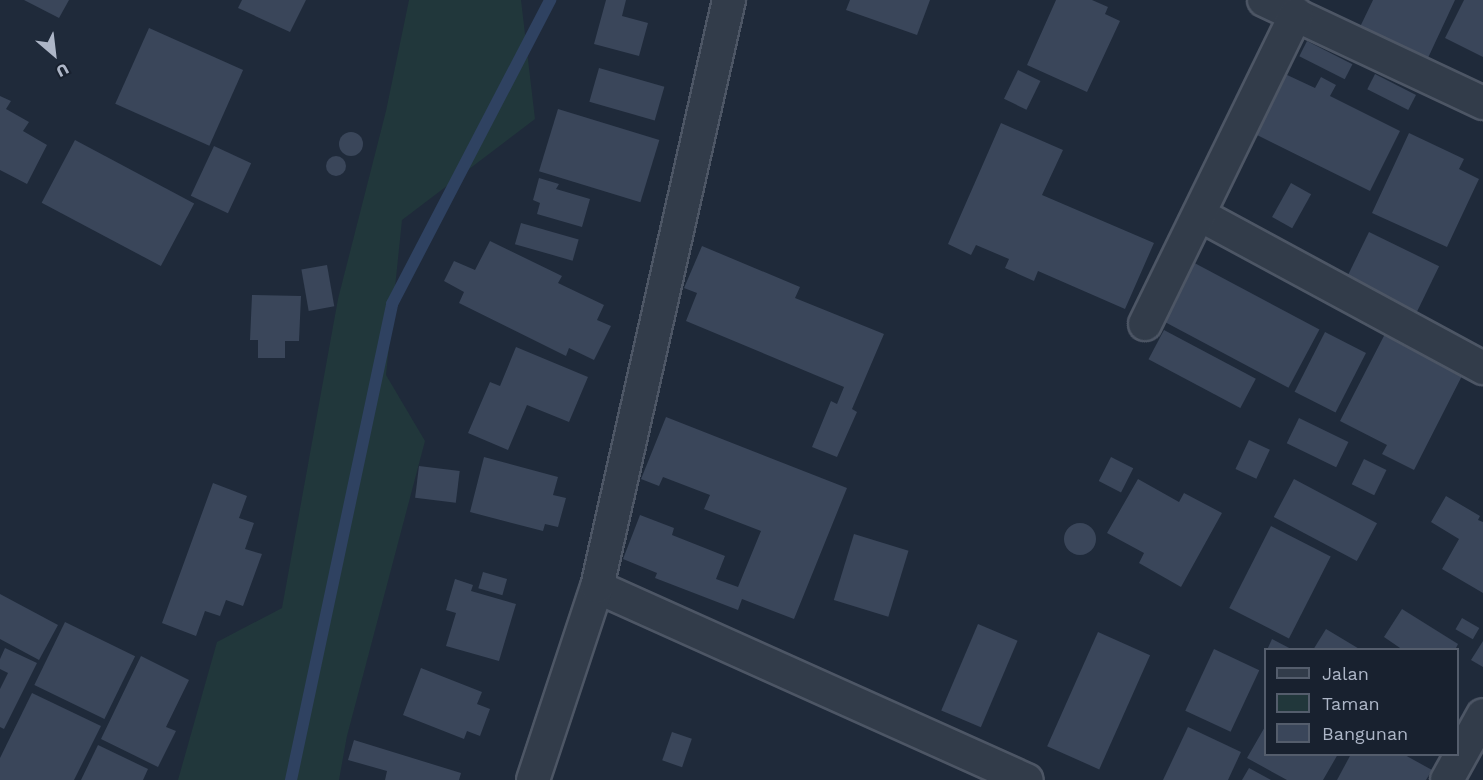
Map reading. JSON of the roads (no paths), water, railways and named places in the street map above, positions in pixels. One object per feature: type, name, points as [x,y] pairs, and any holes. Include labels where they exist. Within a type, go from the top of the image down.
[{"type":"street","points":[[533,780],[597,587],[729,0]]},
{"type":"street","points":[[1264,0],[1483,103]]},
{"type":"street","points":[[1145,324],[1296,14]]},
{"type":"street","points":[[1200,215],[1483,368]]},
{"type":"street","points":[[597,587],[1027,780]]},
{"type":"street","points":[[1447,780],[1483,715]]},
{"type":"waterway","points":[[291,780],[392,304],[550,0]]}]
